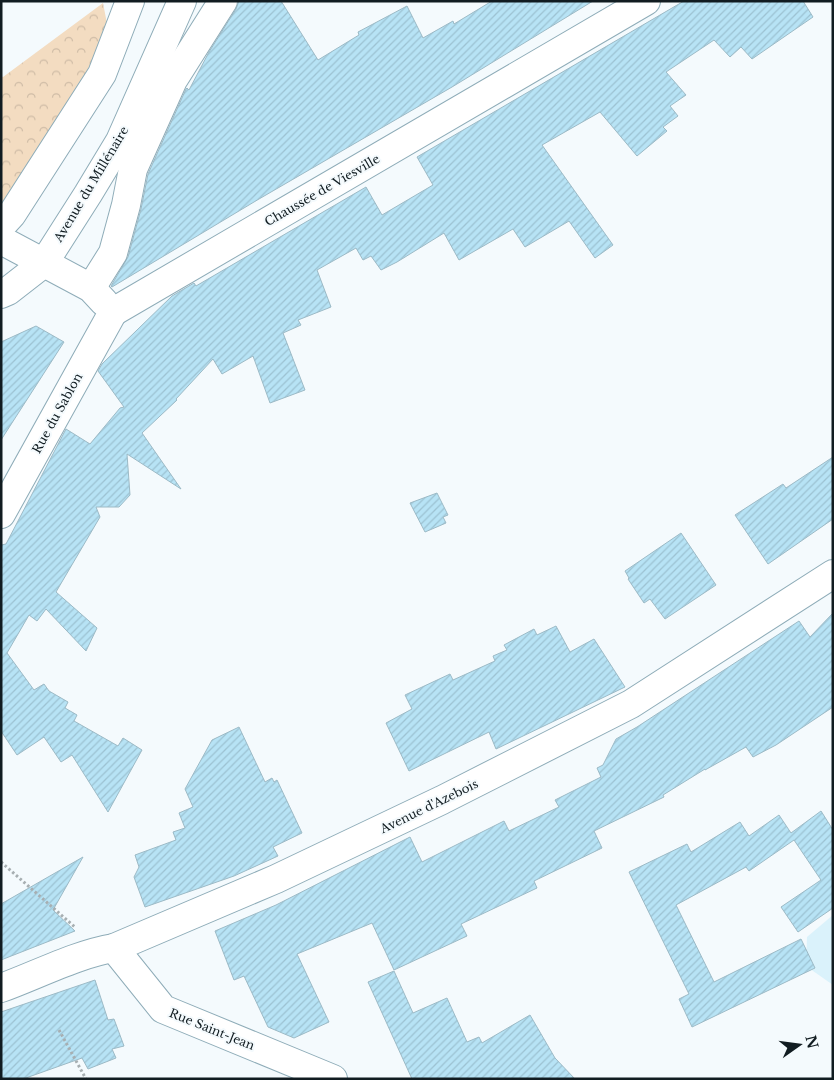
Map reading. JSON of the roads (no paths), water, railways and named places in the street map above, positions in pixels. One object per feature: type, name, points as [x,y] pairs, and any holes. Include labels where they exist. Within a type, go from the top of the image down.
[{"type":"street","points":[[1,226],[12,214],[102,74],[130,1]]},
{"type":"street","name":"Avenue du Millénaire","points":[[1,294],[8,291],[44,263],[88,194],[120,141],[182,1]]},
{"type":"street","points":[[91,288],[113,253],[126,205],[133,169],[173,80],[223,1]]},
{"type":"street","name":"Chaussée de Viesville","points":[[113,312],[646,1]]},
{"type":"street","points":[[1,240],[91,288],[113,312]]},
{"type":"street","name":"Rue du Sablon","points":[[1,514],[113,312]]},
{"type":"street","name":"Avenue d'Azebois","points":[[1,988],[108,949],[276,879],[442,800],[631,704],[833,574]]},
{"type":"street","name":"Rue Saint-Jean","points":[[108,949],[163,1009],[334,1079]]}]
